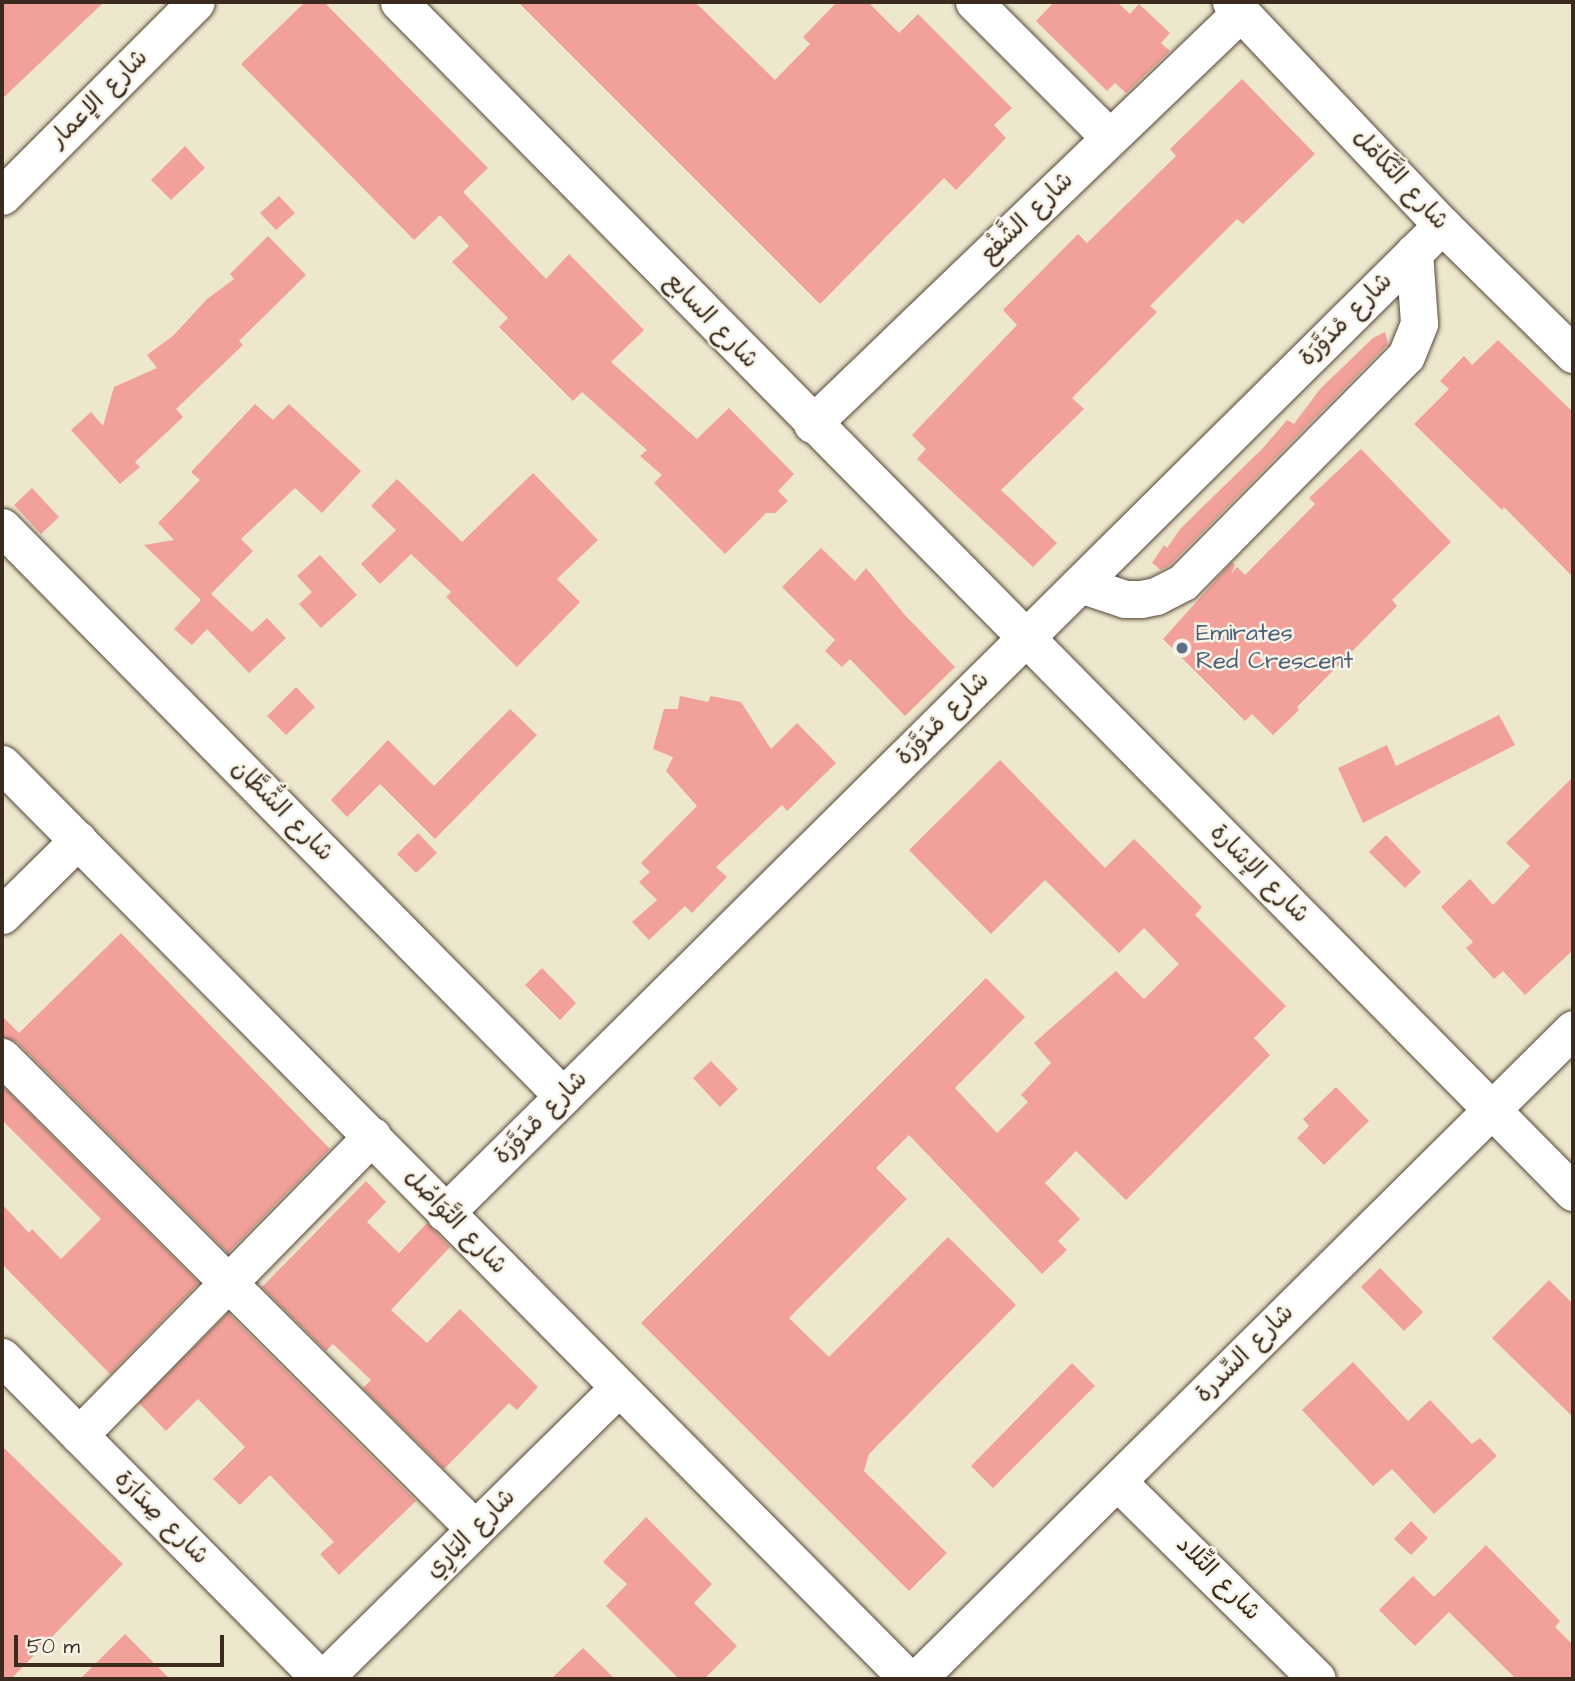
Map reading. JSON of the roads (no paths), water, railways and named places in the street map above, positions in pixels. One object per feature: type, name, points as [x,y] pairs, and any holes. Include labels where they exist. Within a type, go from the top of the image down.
[{"type":"street","name":"شارع الإعمار","points":[[2,196],[196,2]]},
{"type":"street","name":"شارع السابع","points":[[399,2],[1025,638]]},
{"type":"street","points":[[974,2],[1110,138]]},
{"type":"street","name":"شارع الشَّفْع","points":[[812,424],[1110,138],[1236,7]]},
{"type":"street","name":"شارع التَّكَامُل","points":[[1236,7],[1441,225],[1573,354]]},
{"type":"street","name":"شارع مْدَوَّرَة","points":[[445,1213],[1441,225]]},
{"type":"street","points":[[1080,584],[1125,599],[1141,599],[1156,596],[1183,582],[1406,356],[1419,323],[1414,252]]},
{"type":"street","name":"شارع الشُّطَّان","points":[[2,527],[563,1096]]},
{"type":"street","name":"شارع الإشارة","points":[[1025,638],[1573,1192]]},
{"type":"street","name":"شارع التَّوَاصُل","points":[[2,764],[908,1679]]},
{"type":"street","points":[[2,915],[78,840]]},
{"type":"street","name":"شارع السِّدرة","points":[[917,1679],[1573,1029]]},
{"type":"street","points":[[2,1056],[227,1284],[475,1529]]},
{"type":"street","points":[[79,1435],[372,1136]]},
{"type":"street","name":"شارع صِدَارَة","points":[[2,1357],[322,1679]]},
{"type":"street","name":"شارع اليَارِي","points":[[322,1679],[618,1388]]},
{"type":"street","name":"شارع التِّلاد","points":[[1117,1481],[1317,1679]]},
{"type":"place","name":"Emirates Red Crescent","points":[[1182,648]]}]
